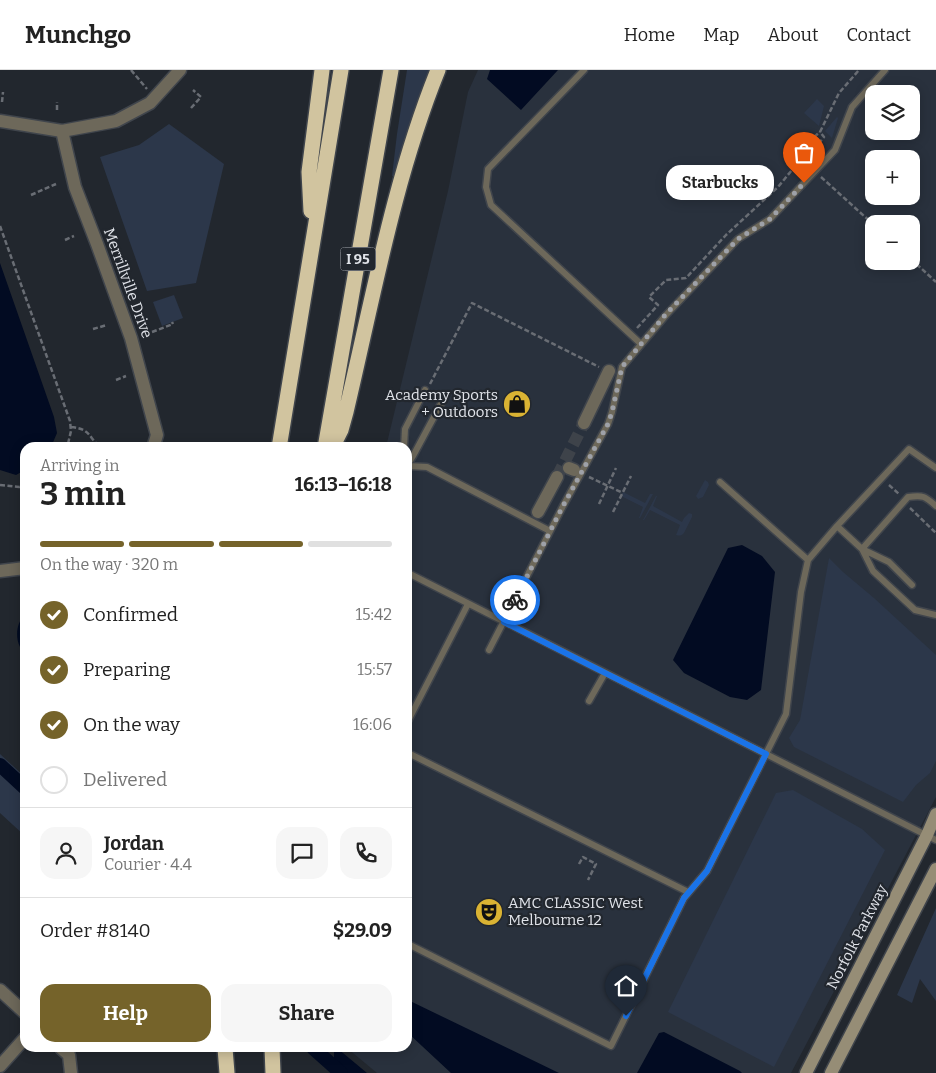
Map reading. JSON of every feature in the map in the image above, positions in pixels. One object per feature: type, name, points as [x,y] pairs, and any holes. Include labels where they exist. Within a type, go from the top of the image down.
[{"type":"highway","points":[[313,242],[309,172],[322,70]]},
{"type":"highway","points":[[280,442],[341,70]]},
{"type":"highway","name":"I 95","points":[[326,442],[391,70]]},
{"type":"highway","points":[[335,442],[346,412],[401,180],[438,70]]},
{"type":"highway","points":[[225,1052],[227,1073]]},
{"type":"highway","points":[[272,1052],[274,1073]]},
{"type":"street","points":[[0,122],[62,131],[116,121],[150,103],[180,70]]},
{"type":"street","name":"Merrillville Drive","points":[[62,131],[75,187],[131,338],[157,435],[155,442]]},
{"type":"street","points":[[584,423],[609,371]]},
{"type":"street","points":[[538,512],[557,477]]},
{"type":"street","points":[[0,571],[20,569]]},
{"type":"street","name":"Norfolk Parkway","points":[[806,1073],[931,837],[936,814]]},
{"type":"street","points":[[831,1073],[936,869]]},
{"type":"street","points":[[0,990],[20,1008]]},
{"type":"street","points":[[0,1066],[20,1044]]},
{"type":"street","points":[[66,1052],[69,1055],[71,1073]]},
{"type":"lane","points":[[584,70],[488,169],[486,187],[491,206],[640,344]]},
{"type":"lane","points":[[489,650],[550,531],[574,470],[608,424],[622,367],[666,314],[738,239],[770,219],[835,150],[852,107],[885,70]]},
{"type":"lane","points":[[404,442],[405,429],[425,390]]},
{"type":"lane","points":[[412,458],[442,402]]},
{"type":"lane","points":[[412,946],[611,1046],[680,904],[707,871],[786,714],[801,592],[808,560],[909,449],[936,468]]},
{"type":"lane","points":[[412,465],[428,467],[550,531]]},
{"type":"lane","points":[[720,482],[808,560]]},
{"type":"lane","points":[[862,549],[908,497],[918,495],[926,497],[936,506]]},
{"type":"lane","points":[[837,526],[862,549],[889,562],[912,585]]},
{"type":"lane","points":[[862,549],[872,570],[915,610],[936,615]]},
{"type":"lane","points":[[412,575],[931,837]]},
{"type":"lane","points":[[412,713],[468,604]]},
{"type":"lane","points":[[589,701],[605,673]]},
{"type":"lane","points":[[412,755],[688,892]]},
{"type":"path","points":[[132,70],[151,94]]},
{"type":"path","points":[[814,137],[820,132],[839,93],[859,70]]},
{"type":"path","points":[[191,108],[201,97],[193,90]]},
{"type":"path","points":[[2,102],[4,92]]},
{"type":"path","points":[[57,102],[57,110]]},
{"type":"path","points":[[638,326],[658,305],[649,297],[666,280],[686,278],[726,235],[778,187],[792,170],[796,170],[824,137],[820,132]]},
{"type":"path","points":[[804,160],[812,164],[814,171],[865,217]]},
{"type":"path","points":[[31,194],[56,184]]},
{"type":"path","points":[[0,226],[70,421],[71,431],[68,442]]},
{"type":"path","points":[[65,240],[74,236]]},
{"type":"path","points":[[106,245],[117,241]]},
{"type":"path","points":[[920,267],[936,282]]},
{"type":"path","points":[[425,390],[430,386],[472,303],[609,371]]},
{"type":"path","points":[[152,332],[173,324],[172,322]]},
{"type":"path","points":[[93,329],[108,325]]},
{"type":"path","points":[[116,380],[126,376]]},
{"type":"path","points":[[71,427],[80,428],[87,432],[96,442]]},
{"type":"path","points":[[599,504],[616,468]]},
{"type":"path","points":[[574,470],[622,494]]},
{"type":"path","points":[[613,512],[631,476]]},
{"type":"path","points":[[0,485],[20,487]]},
{"type":"path","points":[[889,485],[911,510],[936,532]]},
{"type":"path","points":[[579,864],[583,857],[596,864],[588,880]]},
{"type":"shaded area","points":[[407,70],[430,70],[395,176],[392,176],[397,134]]},
{"type":"shaded area","points":[[478,70],[936,70],[936,797],[791,1073],[377,1073],[352,1052],[412,1052],[412,442],[387,442],[448,191],[468,92]]},
{"type":"shaded area","points":[[490,70],[558,70],[521,110],[487,79]]},
{"type":"shaded area","points":[[817,99],[824,106],[819,126],[804,113]]},
{"type":"shaded area","points":[[838,118],[832,138],[825,131]]},
{"type":"shaded area","points":[[169,124],[224,164],[196,283],[147,291],[100,157],[139,145]]},
{"type":"shaded area","points":[[0,263],[54,417],[57,433],[53,442],[20,442],[20,473],[16,475],[0,470]]},
{"type":"shaded area","points":[[174,295],[183,318],[162,326],[153,302]]},
{"type":"shaded area","points":[[705,480],[709,485],[703,497],[698,499],[696,496]]},
{"type":"shaded area","points":[[623,492],[645,503],[650,494],[653,494],[640,518],[643,507],[621,496]]},
{"type":"shaded area","points":[[656,496],[653,506],[682,522],[689,513],[692,514],[682,535],[676,535],[680,525],[650,510],[643,520]]},
{"type":"shaded area","points":[[742,545],[762,556],[775,572],[761,690],[747,700],[730,697],[684,673],[673,660],[728,548]]},
{"type":"shaded area","points":[[829,558],[936,655],[936,761],[930,773],[916,785],[903,802],[794,747],[789,738],[800,720]]},
{"type":"shaded area","points":[[20,621],[20,648],[17,634]]},
{"type":"shaded area","points":[[0,754],[20,772],[20,831],[0,813]]},
{"type":"shaded area","points":[[793,790],[862,829],[885,850],[774,1067],[668,1012],[776,793]]},
{"type":"shaded area","points":[[936,908],[936,1001],[920,979],[912,1003],[897,995]]},
{"type":"shaded area","points":[[412,1002],[559,1073],[451,1073],[412,1037]]},
{"type":"shaded area","points":[[664,1032],[742,1073],[637,1073],[659,1033]]},
{"type":"shaded area","points":[[334,1052],[342,1052],[367,1073],[334,1073]]},
{"type":"waterway","points":[[0,765],[20,783]]},
{"type":"waterway","points":[[317,1052],[341,1073]]},
{"type":"tunnel","points":[[557,477],[584,423]]},
{"type":"way so far","points":[[515,600],[608,424],[622,367],[666,314],[738,239],[770,219],[804,183]]},
{"type":"place","name":"Starbucks","points":[[804,183]]},
{"type":"place","name":"Academy Sports + Outdoors","points":[[517,404]]},
{"type":"place","name":"AMC CLASSIC West Melbourne 12","points":[[489,912]]},
{"type":"route","points":[[515,600],[504,622],[766,754],[707,871],[684,898],[626,1016]]}]
